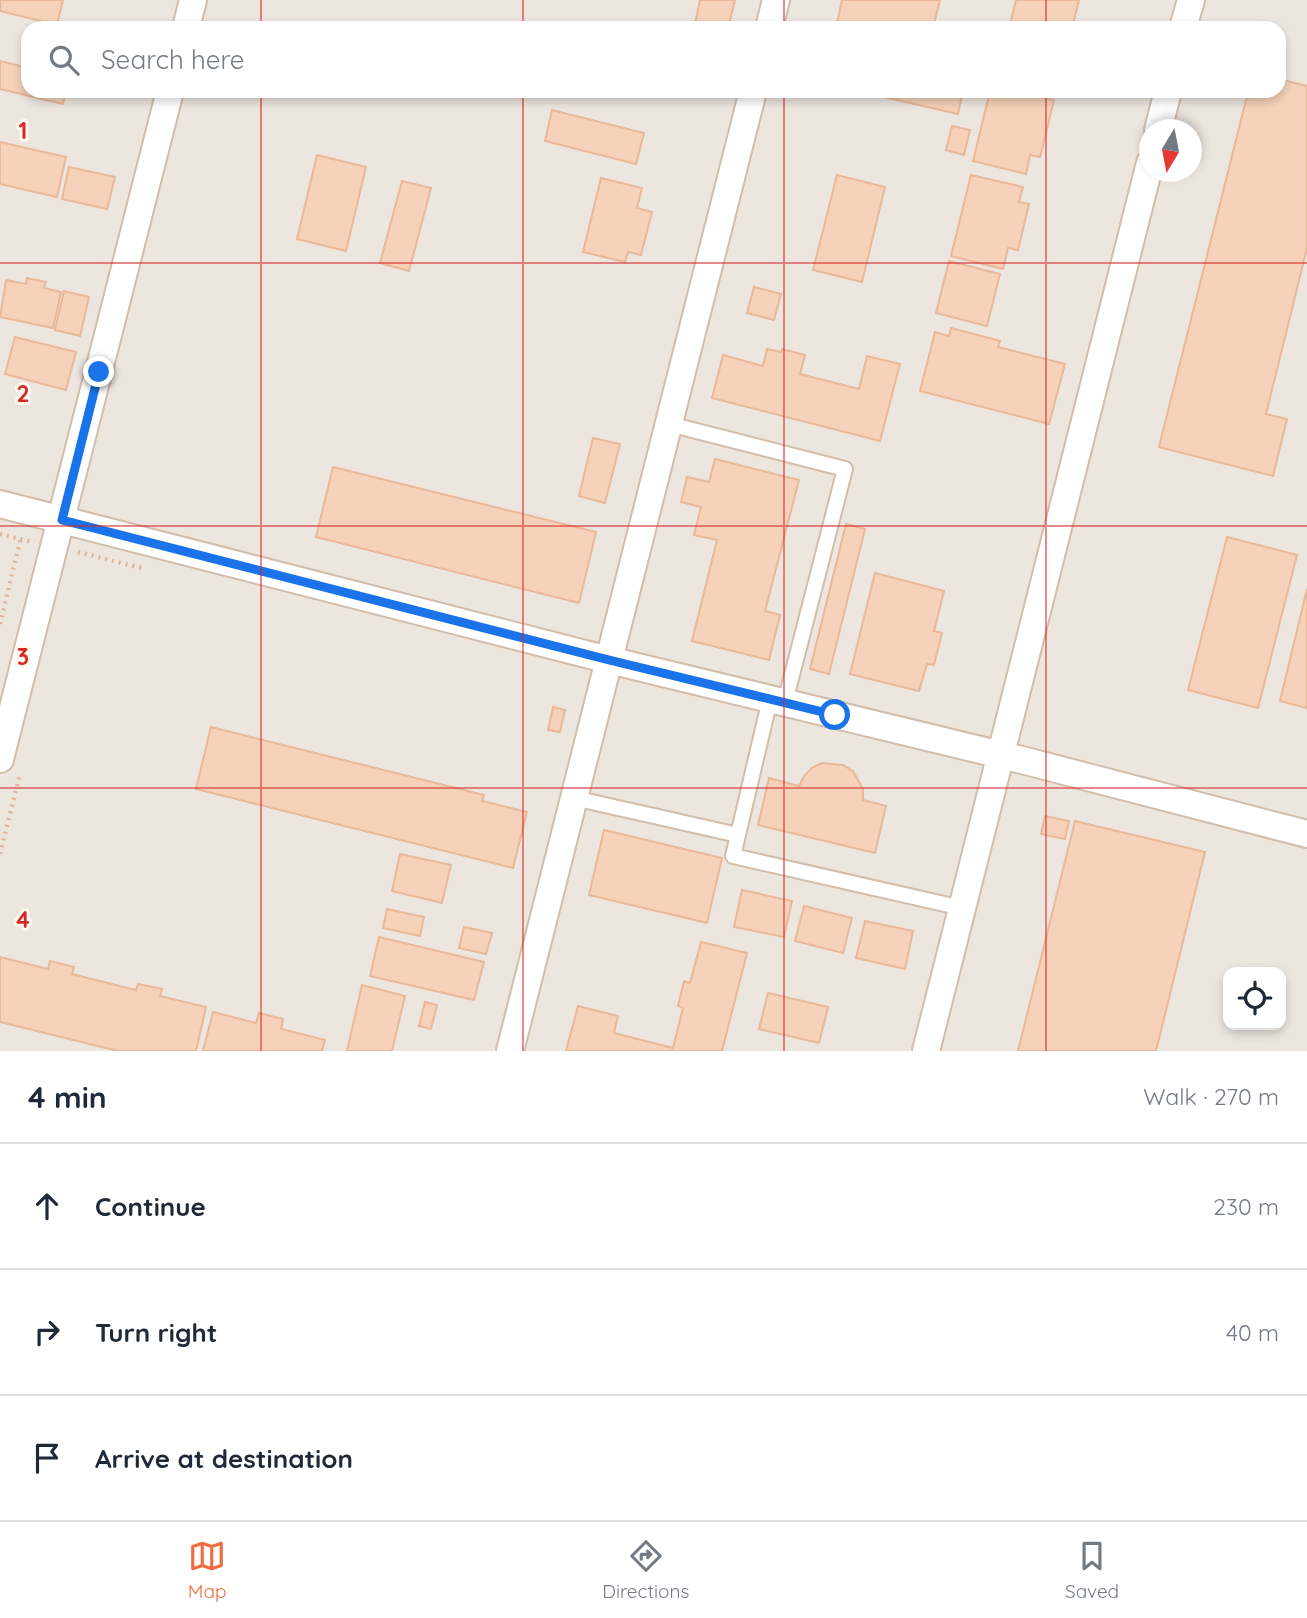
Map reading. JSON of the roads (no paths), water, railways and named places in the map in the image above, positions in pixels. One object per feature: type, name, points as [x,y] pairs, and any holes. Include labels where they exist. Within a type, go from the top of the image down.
[{"type":"street","points":[[188,21],[192,0]]},
{"type":"street","points":[[771,21],[776,0]]},
{"type":"street","points":[[1186,21],[1191,0]]},
{"type":"street","points":[[0,759],[168,98]]},
{"type":"street","points":[[510,1051],[751,98]]},
{"type":"street","points":[[1161,119],[1166,98]]},
{"type":"street","points":[[926,1051],[1145,182]]},
{"type":"street","points":[[0,504],[609,660],[1000,755],[1307,834]]},
{"type":"lane","points":[[669,424],[845,469],[733,856],[962,908]]},
{"type":"lane","points":[[574,798],[738,835]]}]
